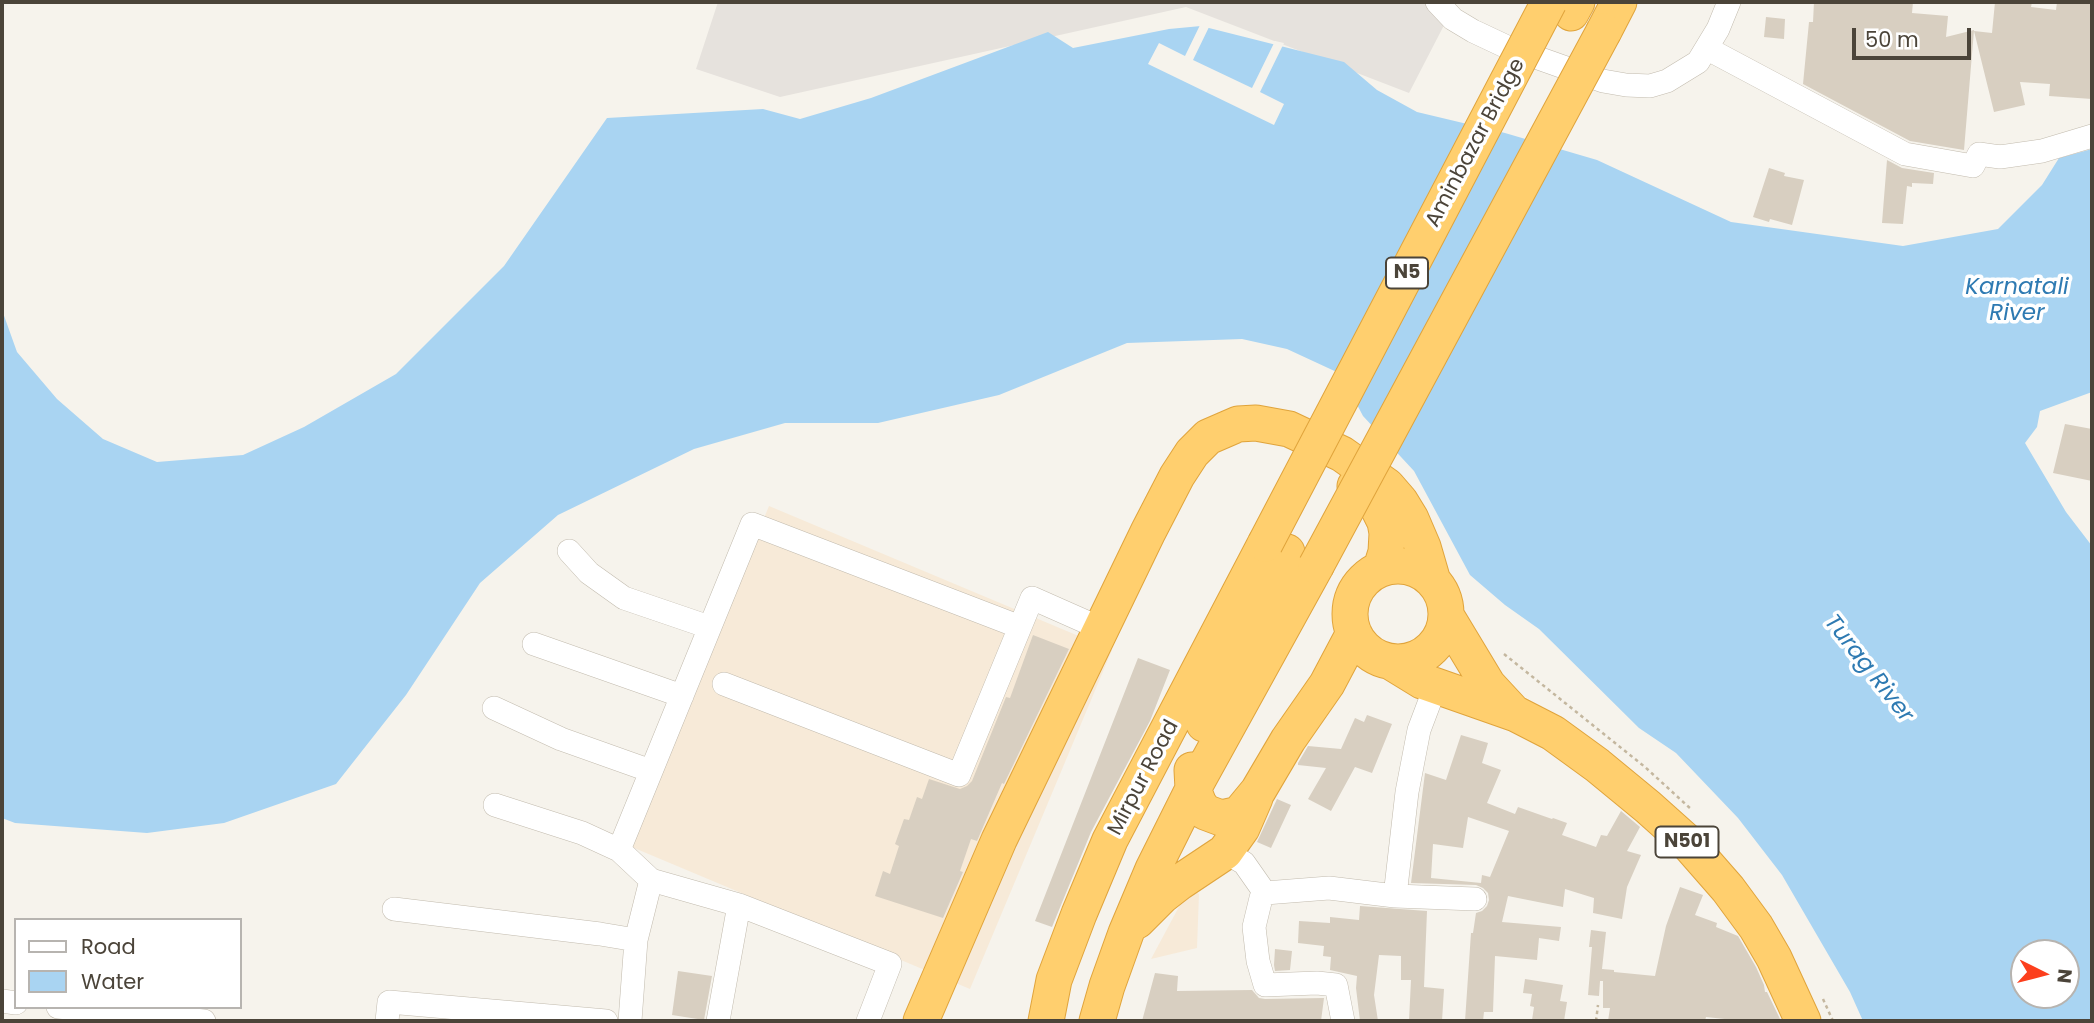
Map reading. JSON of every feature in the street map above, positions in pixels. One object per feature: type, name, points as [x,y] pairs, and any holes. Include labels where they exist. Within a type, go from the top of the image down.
[{"type":"highway","name":"Aminbazar Bridge","points":[[1278,549],[1525,2]]},
{"type":"highway","name":"Aminbazar Bridge","points":[[1278,549],[1562,5]]},
{"type":"highway","name":"N5","points":[[1126,933],[1137,875],[1278,549],[1612,16]]},
{"type":"highway","points":[[921,1021],[999,840],[1160,509],[1192,453],[1208,437],[1238,424],[1256,424],[1289,429],[1342,454],[1387,486],[1400,501],[1423,547],[1432,578]]},
{"type":"highway","points":[[938,1021],[977,917],[1194,472],[1209,458],[1225,450],[1241,447],[1277,447],[1298,453],[1366,494],[1378,508],[1387,534],[1386,552],[1381,568]]},
{"type":"highway","points":[[1097,1021],[1126,933],[1153,869],[1193,789],[1278,549]]},
{"type":"highway","name":"Mirpur Road","points":[[1046,1021],[1054,980],[1110,840],[1278,549]]},
{"type":"highway","points":[[1126,933],[1162,896],[1225,852],[1242,828],[1258,791],[1288,740],[1327,684],[1354,633],[1350,610],[1352,599],[1363,580],[1381,568],[1395,565],[1421,570],[1432,578]]},
{"type":"highway","name":"N501","points":[[1432,578],[1445,600],[1447,617],[1488,685],[1516,714]]},
{"type":"highway","points":[[1327,684],[1362,664],[1417,659],[1438,642],[1447,617]]},
{"type":"highway","name":"N501","points":[[1354,633],[1368,652],[1422,681],[1516,714],[1553,733],[1648,807],[1686,841],[1728,889],[1756,927],[1774,958],[1802,1021]]},
{"type":"highway","points":[[1191,752],[1193,789],[1205,812],[1222,818],[1239,814],[1258,791]]},
{"type":"highway","points":[[1027,1021],[1054,980]]},
{"type":"street","points":[[1437,2],[1453,19],[1507,47],[1590,77],[1626,85],[1650,86],[1667,80],[1698,62],[1718,29],[1729,2]]},
{"type":"street","points":[[1707,49],[1905,154],[1973,166],[1979,154],[2000,157],[2042,151],[2092,136]]},
{"type":"street","points":[[619,849],[752,524],[1020,627]]},
{"type":"street","points":[[569,551],[589,573],[624,598],[709,628]]},
{"type":"street","points":[[724,684],[959,775],[1032,598],[1102,629]]},
{"type":"street","points":[[534,644],[682,696]]},
{"type":"street","points":[[1395,895],[1407,792],[1419,730],[1436,685]]},
{"type":"street","points":[[494,708],[561,739],[651,771]]},
{"type":"street","points":[[495,804],[619,849],[651,880],[739,905],[890,964],[868,1021]]},
{"type":"street","points":[[1225,852],[1244,863],[1265,893]]},
{"type":"street","points":[[630,1021],[636,940],[651,880]]},
{"type":"street","points":[[1343,1021],[1336,985],[1265,985],[1258,961],[1254,928],[1261,898],[1265,893],[1329,888],[1475,899]]},
{"type":"street","points":[[718,1021],[739,905]]},
{"type":"street","points":[[394,909],[636,940]]},
{"type":"street","points":[[387,1021],[389,1002],[606,1021]]},
{"type":"street","points":[[79,1009],[204,1021]]},
{"type":"path","points":[[1596,1021],[1598,1004]]},
{"type":"shaded area","points":[[718,2],[1456,2],[1409,93],[1186,7],[780,97],[696,69]]},
{"type":"shaded area","points":[[769,506],[1112,650],[970,989],[627,845]]},
{"type":"shaded area","points":[[1189,888],[1199,894],[1197,948],[1151,959]]},
{"type":"water","points":[[1201,26],[1344,62],[1377,90],[1417,112],[1505,133],[1597,160],[1731,222],[1903,246],[1998,229],[2042,185],[2059,158],[2092,149],[2092,392],[2040,411],[2037,427],[2025,443],[2066,512],[2092,546],[2092,1021],[1863,1021],[1850,992],[1782,875],[1738,818],[1676,753],[1639,728],[1539,629],[1470,575],[1414,471],[1363,416],[1341,374],[1287,349],[1242,339],[1127,343],[999,395],[878,423],[785,423],[694,449],[558,515],[480,583],[406,695],[336,784],[224,823],[147,833],[15,823],[2,818],[2,310],[17,352],[57,399],[103,439],[157,462],[243,455],[304,427],[396,374],[504,266],[607,118],[763,109],[800,119],[871,98],[1048,32],[1073,48],[1169,29]]},
{"type":"pier","points":[[1201,23],[1210,25],[1193,60],[1252,88],[1275,41],[1284,43],[1260,92],[1284,104],[1274,125],[1148,64],[1159,43],[1185,56]]},
{"type":"building","points":[[1814,2],[1913,2],[1912,13],[1948,16],[1946,37],[1974,30],[1964,150],[1910,141],[1803,84],[1809,22],[1813,22]]},
{"type":"building","points":[[1995,2],[2032,2],[2031,7],[2056,10],[2057,2],[2092,2],[2092,99],[2049,96],[2050,84],[2020,82],[2025,105],[1994,112],[1974,31],[1992,33]]},
{"type":"building","points":[[1766,17],[1785,19],[1784,39],[1764,37]]},
{"type":"building","points":[[1887,160],[1902,168],[1934,173],[1933,184],[1912,183],[1912,187],[1907,186],[1903,224],[1882,223]]},
{"type":"building","points":[[1769,168],[1785,173],[1784,176],[1804,180],[1792,225],[1753,217]]},
{"type":"building","points":[[2065,424],[2092,429],[2092,481],[2053,473]]},
{"type":"building","points":[[1033,635],[1069,649],[1004,784],[1002,783],[977,841],[971,839],[960,871],[963,872],[943,918],[875,896],[883,871],[890,874],[899,846],[895,844],[904,819],[909,820],[917,797],[922,799],[929,779],[960,789],[972,781],[1006,697],[1010,698]]},
{"type":"building","points":[[1138,658],[1170,670],[1150,721],[1091,832],[1052,927],[1035,921]]},
{"type":"building","points":[[1367,715],[1392,724],[1372,773],[1355,767],[1331,811],[1308,799],[1326,768],[1298,765],[1308,746],[1341,749],[1355,718],[1364,722]]},
{"type":"building","points":[[1461,735],[1488,743],[1482,763],[1501,770],[1487,803],[1515,814],[1518,807],[1567,823],[1562,835],[1596,847],[1601,835],[1607,836],[1621,811],[1640,827],[1627,851],[1641,855],[1627,887],[1622,919],[1593,913],[1594,898],[1565,889],[1563,907],[1508,896],[1502,922],[1561,927],[1559,941],[1539,938],[1537,960],[1495,956],[1493,1012],[1484,1012],[1483,1021],[1465,1021],[1471,933],[1476,913],[1487,906],[1488,893],[1476,885],[1411,883],[1425,773],[1446,780]],"holes":[[[1468,817],[1509,831],[1490,877],[1482,875],[1481,883],[1431,878],[1433,844],[1463,848]]]},
{"type":"building","points":[[1277,799],[1291,805],[1271,848],[1257,842]]},
{"type":"building","points":[[1680,887],[1703,895],[1695,915],[1717,923],[1716,927],[1738,936],[1781,1021],[1734,1021],[1706,1017],[1705,1021],[1608,1021],[1610,1008],[1603,1008],[1603,981],[1600,981],[1599,996],[1588,995],[1591,930],[1606,932],[1602,969],[1655,976],[1666,926]]},
{"type":"building","points":[[1360,906],[1427,911],[1424,987],[1444,989],[1442,1021],[1409,1021],[1411,980],[1401,980],[1401,956],[1379,955],[1374,995],[1378,1021],[1360,1021],[1357,976],[1330,970],[1331,957],[1323,956],[1324,946],[1298,943],[1299,921],[1330,923],[1330,917],[1359,920]]},
{"type":"building","points":[[1275,949],[1292,951],[1290,970],[1275,971]]},
{"type":"building","points":[[678,971],[712,976],[704,1020],[672,1015]]},
{"type":"building","points":[[1155,973],[1178,976],[1177,991],[1252,990],[1259,998],[1265,999],[1324,998],[1321,1021],[1142,1021]]},
{"type":"building","points":[[1525,979],[1563,985],[1560,1001],[1567,1002],[1564,1021],[1532,1020],[1532,994],[1523,993]]},
{"type":"water label","name":"Karnatali River","points":[[2017,301]]},
{"type":"water label","name":"Turag River","points":[[1868,669]]}]
